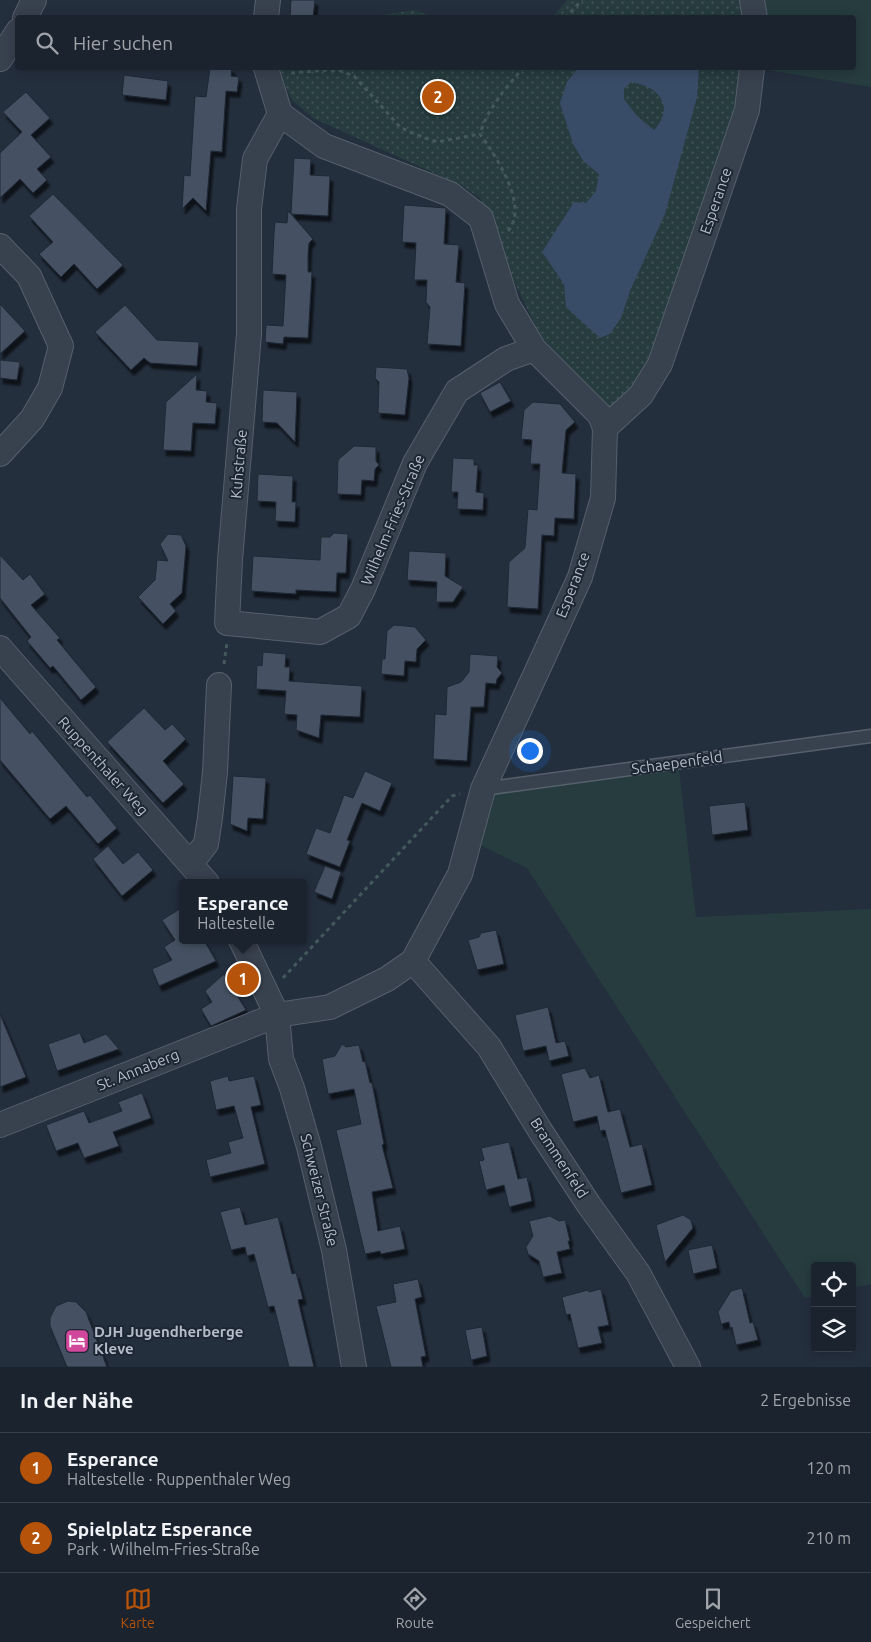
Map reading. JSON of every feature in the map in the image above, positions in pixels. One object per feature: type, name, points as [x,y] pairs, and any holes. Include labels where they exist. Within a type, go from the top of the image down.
[{"type":"street","points":[[26,15],[34,0]]},
{"type":"street","points":[[266,15],[268,0]]},
{"type":"street","points":[[752,0],[754,15]]},
{"type":"street","points":[[0,59],[6,53],[15,36]]},
{"type":"street","name":"Esperance","points":[[272,1005],[330,1007],[387,979],[413,961],[460,874],[483,789],[580,577],[603,498],[605,428],[641,395],[660,364],[747,110],[752,70]]},
{"type":"street","points":[[267,72],[280,114],[324,146],[450,194],[481,218],[507,304],[534,350],[600,416],[605,428]]},
{"type":"street","name":"Kuhstraße","points":[[227,622],[230,560],[249,334],[249,209],[255,159],[280,114]]},
{"type":"street","points":[[0,246],[29,276],[61,346],[50,388],[32,419],[0,454]]},
{"type":"street","name":"Wilhelm-Fries-Straße","points":[[227,622],[320,632],[349,616],[363,589],[415,463],[457,391],[506,359],[534,350]]},
{"type":"street","name":"Ruppenthaler Weg","points":[[0,648],[76,737],[204,879]]},
{"type":"street","points":[[191,863],[206,844],[215,772],[219,685]]},
{"type":"street","points":[[243,944],[272,1005]]},
{"type":"street","name":"Brammenfeld","points":[[413,961],[490,1047],[578,1188],[638,1273],[688,1367]]},
{"type":"street","name":"St. Annaberg","points":[[0,1125],[272,1005]]},
{"type":"street","name":"Schweizer Straße","points":[[272,1005],[281,1059],[292,1088],[309,1147],[334,1250],[354,1367]]},
{"type":"lane","name":"Schaepenfeld","points":[[483,789],[871,736]]},
{"type":"path","points":[[569,15],[582,0]]},
{"type":"path","points":[[480,134],[503,93],[521,70]]},
{"type":"path","points":[[267,72],[341,71],[354,76],[401,128],[438,142],[480,134]]},
{"type":"path","points":[[480,134],[500,164],[515,201],[512,227],[490,252]]},
{"type":"path","points":[[219,685],[227,650],[227,622]]},
{"type":"path","points":[[272,1005],[452,796],[483,789]]},
{"type":"green space","points":[[567,0],[743,0],[743,15],[554,15]]},
{"type":"green space","points":[[763,0],[871,0],[871,87],[767,70],[856,70],[856,15],[764,15]]},
{"type":"green space","points":[[414,10],[428,15],[381,15]]},
{"type":"green space","points":[[278,70],[742,70],[736,114],[661,330],[636,387],[611,408],[540,336],[514,281],[480,198],[462,186],[313,118],[292,100]]},
{"type":"green space","points":[[679,769],[696,917],[871,909],[871,1284],[856,1287],[856,1262],[811,1262],[811,1297],[805,1298],[527,868],[478,844],[494,794]]},
{"type":"water","points":[[576,70],[699,70],[697,97],[665,214],[630,291],[621,318],[610,334],[600,338],[566,307],[564,284],[542,252],[574,202],[586,203],[596,191],[599,174],[584,162],[573,144],[560,103],[567,82]],"holes":[[[631,82],[649,88],[661,98],[664,105],[660,121],[654,130],[637,116],[624,99],[624,89]]]},
{"type":"building","points":[[291,0],[315,0],[313,15],[290,15]]},
{"type":"building","points":[[210,70],[232,70],[231,76],[239,77],[237,92],[226,91],[222,152],[211,151],[206,211],[193,198],[182,209],[184,175],[190,176],[195,96],[206,97]]},
{"type":"building","points":[[124,75],[168,81],[166,100],[122,95]]},
{"type":"building","points":[[26,92],[50,118],[31,135],[51,157],[37,169],[47,180],[33,193],[20,179],[0,198],[0,153],[22,132],[3,112]]},
{"type":"building","points":[[294,158],[311,159],[310,175],[330,176],[328,216],[291,214]]},
{"type":"building","points":[[53,194],[123,265],[97,289],[74,264],[61,277],[39,254],[53,242],[29,216]]},
{"type":"building","points":[[404,205],[446,208],[444,244],[459,245],[456,282],[465,283],[461,346],[427,344],[430,307],[426,302],[427,280],[414,280],[416,243],[402,242]]},
{"type":"building","points":[[288,211],[313,239],[309,243],[308,255],[308,272],[312,272],[308,338],[284,337],[283,344],[265,342],[266,325],[283,326],[286,275],[272,274],[275,222],[287,223]]},
{"type":"building","points":[[0,304],[25,331],[0,354]]},
{"type":"building","points":[[125,305],[157,340],[199,342],[197,366],[150,363],[144,358],[131,370],[95,332]]},
{"type":"building","points":[[0,360],[20,362],[17,380],[0,378]]},
{"type":"building","points":[[376,367],[407,369],[409,378],[405,415],[378,413],[379,382],[375,378]]},
{"type":"building","points":[[197,374],[196,390],[207,391],[206,402],[217,403],[215,424],[193,423],[191,451],[163,450],[166,402]]},
{"type":"building","points":[[500,382],[511,401],[490,412],[480,393]]},
{"type":"building","points":[[263,390],[297,392],[295,442],[277,423],[262,422]]},
{"type":"building","points":[[533,402],[560,404],[575,422],[566,430],[562,473],[576,474],[574,519],[555,518],[554,536],[542,535],[538,609],[507,607],[509,562],[525,548],[528,509],[537,510],[540,464],[530,464],[532,440],[521,439],[524,410]]},
{"type":"building","points":[[354,446],[376,447],[376,461],[379,465],[375,469],[374,481],[362,480],[361,495],[337,494],[338,460]]},
{"type":"building","points":[[453,458],[474,459],[474,465],[478,465],[476,492],[484,493],[483,510],[457,509],[458,492],[451,492]]},
{"type":"building","points":[[258,474],[293,476],[292,502],[296,502],[295,522],[275,521],[276,502],[257,501]]},
{"type":"building","points":[[334,533],[348,534],[346,573],[337,573],[336,592],[296,590],[296,594],[251,591],[253,556],[320,560],[321,537],[330,537]]},
{"type":"building","points":[[168,534],[181,535],[186,546],[182,593],[170,604],[176,611],[163,624],[138,597],[155,580],[157,560],[168,561],[160,544]]},
{"type":"building","points":[[409,551],[446,553],[445,576],[463,587],[453,602],[436,602],[437,582],[407,580]]},
{"type":"building","points":[[0,555],[23,580],[30,574],[45,594],[31,605],[60,638],[57,640],[96,687],[81,700],[53,666],[50,668],[27,641],[31,637],[0,598]]},
{"type":"building","points":[[394,625],[415,627],[426,640],[417,649],[416,662],[405,661],[404,676],[381,674],[382,659],[385,659],[387,631]]},
{"type":"building","points":[[263,652],[286,654],[285,667],[290,667],[289,681],[362,686],[360,717],[321,715],[319,738],[296,730],[297,715],[284,714],[286,691],[256,689],[257,665],[262,666]]},
{"type":"building","points":[[470,654],[498,656],[497,667],[502,673],[497,679],[496,684],[486,683],[484,707],[471,707],[467,761],[433,759],[435,714],[446,715],[447,687],[461,682],[469,672]]},
{"type":"building","points":[[0,698],[30,734],[32,731],[87,797],[90,795],[117,828],[98,844],[66,806],[50,819],[0,760]]},
{"type":"building","points":[[144,708],[165,730],[172,724],[186,739],[163,761],[184,784],[163,803],[107,742]]},
{"type":"building","points":[[365,771],[392,783],[380,811],[362,803],[347,840],[350,841],[340,867],[306,854],[316,828],[330,833],[344,795],[353,798]]},
{"type":"building","points":[[233,776],[266,778],[263,819],[248,818],[247,831],[230,824]]},
{"type":"building","points":[[745,802],[748,830],[712,835],[709,806]]},
{"type":"building","points":[[108,846],[123,864],[138,852],[153,870],[122,896],[93,859]]},
{"type":"building","points":[[325,866],[341,872],[332,899],[314,892]]},
{"type":"building","points":[[179,909],[179,944],[206,944],[216,961],[159,986],[152,969],[172,960],[164,947],[175,940],[162,920]]},
{"type":"building","points":[[496,930],[504,964],[477,970],[468,940],[479,937],[481,933]]},
{"type":"building","points":[[224,974],[246,1010],[211,1026],[201,1009],[212,1002],[205,991]]},
{"type":"building","points":[[548,1007],[556,1043],[565,1041],[569,1056],[549,1061],[546,1046],[523,1051],[515,1015]]},
{"type":"building","points":[[0,1014],[26,1077],[0,1087]]},
{"type":"building","points":[[80,1033],[84,1043],[106,1034],[119,1049],[57,1071],[48,1044]]},
{"type":"building","points":[[342,1044],[346,1047],[359,1045],[363,1062],[365,1061],[370,1083],[372,1083],[384,1144],[382,1145],[393,1188],[372,1192],[378,1231],[400,1226],[405,1249],[381,1254],[380,1251],[365,1254],[336,1130],[361,1124],[354,1089],[328,1094],[322,1059],[335,1056]]},
{"type":"building","points":[[585,1068],[590,1078],[599,1075],[608,1112],[620,1109],[630,1147],[642,1144],[652,1185],[621,1193],[605,1130],[600,1131],[597,1116],[573,1122],[561,1074]]},
{"type":"building","points":[[228,1076],[229,1081],[254,1076],[261,1105],[251,1107],[265,1164],[210,1177],[206,1160],[231,1153],[228,1142],[243,1138],[234,1106],[216,1110],[210,1081]]},
{"type":"building","points":[[142,1093],[151,1118],[113,1132],[119,1146],[84,1158],[78,1143],[56,1151],[46,1125],[84,1111],[89,1123],[122,1111],[118,1102]]},
{"type":"building","points":[[509,1142],[518,1179],[527,1177],[532,1201],[509,1207],[504,1185],[486,1190],[479,1161],[484,1160],[481,1148]]},
{"type":"building","points":[[240,1207],[245,1225],[278,1217],[292,1274],[296,1273],[303,1299],[298,1300],[314,1367],[289,1367],[274,1306],[268,1307],[254,1254],[247,1256],[245,1247],[231,1250],[220,1212]]},
{"type":"building","points":[[683,1215],[691,1220],[693,1228],[665,1262],[656,1225]]},
{"type":"building","points":[[550,1216],[559,1221],[565,1220],[570,1249],[557,1252],[562,1273],[543,1277],[539,1261],[528,1254],[526,1247],[533,1236],[529,1221]]},
{"type":"building","points":[[712,1245],[717,1268],[693,1274],[688,1250]]},
{"type":"building","points":[[418,1279],[422,1297],[415,1299],[426,1356],[421,1357],[423,1367],[391,1367],[376,1306],[396,1302],[393,1284]]},
{"type":"building","points":[[742,1288],[750,1323],[753,1322],[758,1340],[736,1345],[732,1327],[730,1328],[729,1322],[721,1324],[718,1312],[731,1291]]},
{"type":"building","points":[[601,1289],[609,1325],[598,1327],[602,1343],[578,1348],[570,1314],[566,1315],[562,1297],[588,1290],[589,1292]]},
{"type":"building","name":"DJH Jugendherberge Kleve","points":[[68,1301],[76,1302],[86,1312],[107,1367],[67,1367],[50,1326],[50,1318],[56,1306]]},
{"type":"building","points":[[482,1327],[487,1356],[471,1360],[465,1330]]},
{"type":"place","name":"Spielplatz Esperance","points":[[438,97]]},
{"type":"place","name":"Esperance","points":[[243,979]]},
{"type":"place","name":"DJH Jugendherberge Kleve","points":[[77,1341]]}]
